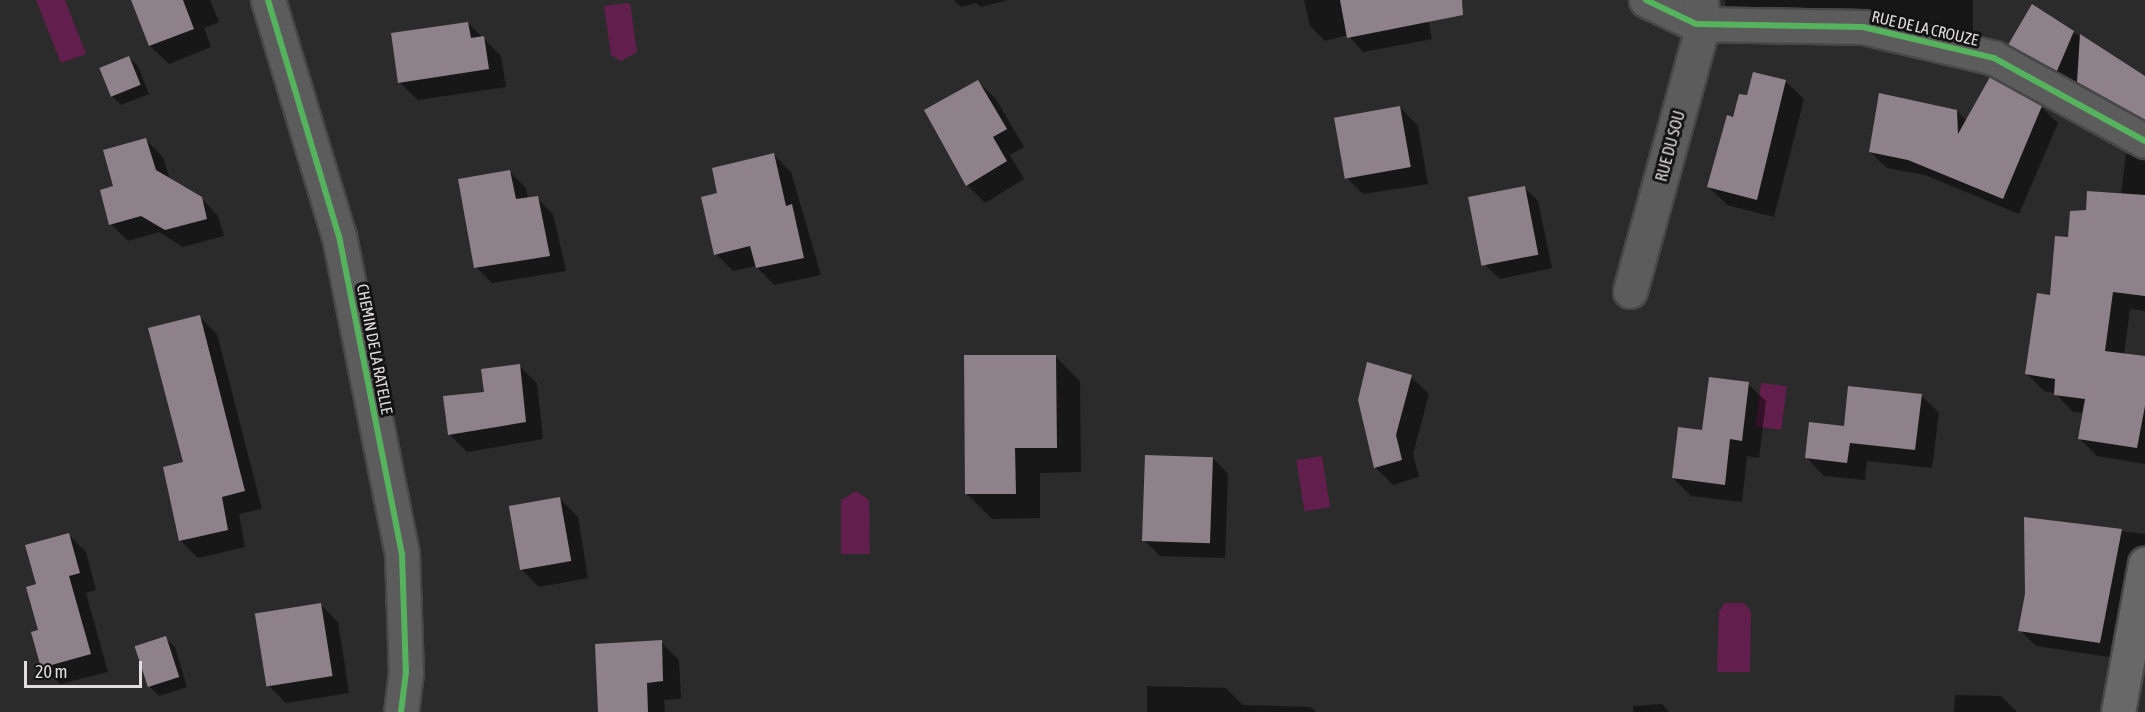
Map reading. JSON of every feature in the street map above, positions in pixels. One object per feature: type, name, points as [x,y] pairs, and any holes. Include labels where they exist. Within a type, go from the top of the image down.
[{"type":"main road","points":[[2118,712],[2145,563]]},
{"type":"street","name":"CHEMIN DE LA RATELLE","points":[[268,0],[339,236],[402,554],[406,672],[401,712]]},
{"type":"street","name":"RUE DE LA CROUZE","points":[[1646,0],[1702,12],[1863,27],[1994,58],[2145,141]]},
{"type":"street","name":"RUE DU SOU","points":[[1630,291],[1702,12]]},
{"type":"shaded area","points":[[36,0],[65,0],[86,54],[61,63]]},
{"type":"shaded area","points":[[630,3],[637,52],[621,61],[611,55],[604,6]]},
{"type":"shaded area","points":[[1761,383],[1787,386],[1781,430],[1756,427]]},
{"type":"shaded area","points":[[1322,456],[1330,507],[1304,511],[1296,460]]},
{"type":"shaded area","points":[[856,491],[869,500],[870,554],[841,554],[841,500]]},
{"type":"shaded area","points":[[1725,603],[1744,603],[1751,611],[1750,672],[1717,672],[1719,611]]},
{"type":"building","points":[[131,0],[183,0],[194,29],[149,46]]},
{"type":"building","points":[[1340,0],[1462,0],[1463,15],[1347,38]]},
{"type":"building","points":[[2032,4],[2074,31],[2057,71],[2008,45]]},
{"type":"building","points":[[468,22],[471,38],[484,36],[489,69],[398,83],[391,33]]},
{"type":"building","points":[[2080,34],[2145,76],[2145,120],[2077,82]]},
{"type":"building","points":[[129,56],[141,85],[111,97],[99,68]]},
{"type":"building","points":[[1753,72],[1786,80],[1757,200],[1707,187],[1727,115],[1733,117],[1739,94],[1747,95]]},
{"type":"building","points":[[1990,77],[2042,106],[2003,199],[1908,160],[1869,152],[1879,93],[1957,110],[1958,134]]},
{"type":"building","points":[[978,80],[1007,129],[993,137],[1007,161],[966,186],[924,110]]},
{"type":"building","points":[[1400,106],[1411,167],[1345,179],[1334,118]]},
{"type":"building","points":[[146,138],[156,170],[202,197],[207,219],[165,230],[141,216],[109,225],[100,190],[113,186],[103,150]]},
{"type":"building","points":[[774,153],[786,206],[792,204],[804,258],[756,268],[750,246],[714,255],[701,197],[717,193],[712,168]]},
{"type":"building","points":[[510,170],[516,199],[538,196],[550,256],[474,268],[458,179]]},
{"type":"building","points":[[1525,186],[1538,255],[1481,266],[1468,197]]},
{"type":"building","points":[[2087,191],[2145,195],[2145,296],[2113,292],[2105,351],[2145,356],[2145,406],[2137,448],[2078,439],[2085,399],[2054,395],[2055,379],[2025,374],[2037,293],[2050,295],[2055,236],[2068,237],[2070,211],[2086,210]]},
{"type":"building","points":[[200,315],[245,491],[222,497],[228,530],[179,541],[163,467],[183,462],[148,328]]},
{"type":"building","points":[[964,355],[1056,355],[1057,448],[1015,448],[1016,494],[965,494]]},
{"type":"building","points":[[1367,362],[1412,375],[1396,435],[1402,460],[1374,468],[1358,400]]},
{"type":"building","points":[[520,364],[526,422],[448,435],[443,396],[484,392],[481,369]]},
{"type":"building","points":[[1709,377],[1749,382],[1742,441],[1730,439],[1725,485],[1672,478],[1678,427],[1702,430]]},
{"type":"building","points":[[1848,386],[1922,394],[1915,450],[1850,443],[1847,463],[1805,458],[1809,422],[1844,426]]},
{"type":"building","points":[[1145,455],[1213,457],[1210,543],[1142,541]]},
{"type":"building","points":[[560,497],[571,561],[520,570],[509,506]]},
{"type":"building","points":[[2024,517],[2122,529],[2100,643],[2018,631],[2025,594]]},
{"type":"building","points":[[69,533],[80,573],[69,576],[91,654],[41,668],[31,632],[38,630],[26,587],[36,584],[25,545]]},
{"type":"building","points":[[321,603],[333,676],[266,687],[255,613]]},
{"type":"building","points":[[166,636],[179,677],[148,687],[135,646]]},
{"type":"building","points":[[662,640],[663,681],[647,683],[648,712],[598,712],[595,644]]},
{"type":"cycle path","points":[[268,0],[339,236],[402,554],[406,672],[401,712]]},
{"type":"cycle path","points":[[1646,0],[1696,24],[1863,27],[1994,58],[2145,141]]}]
